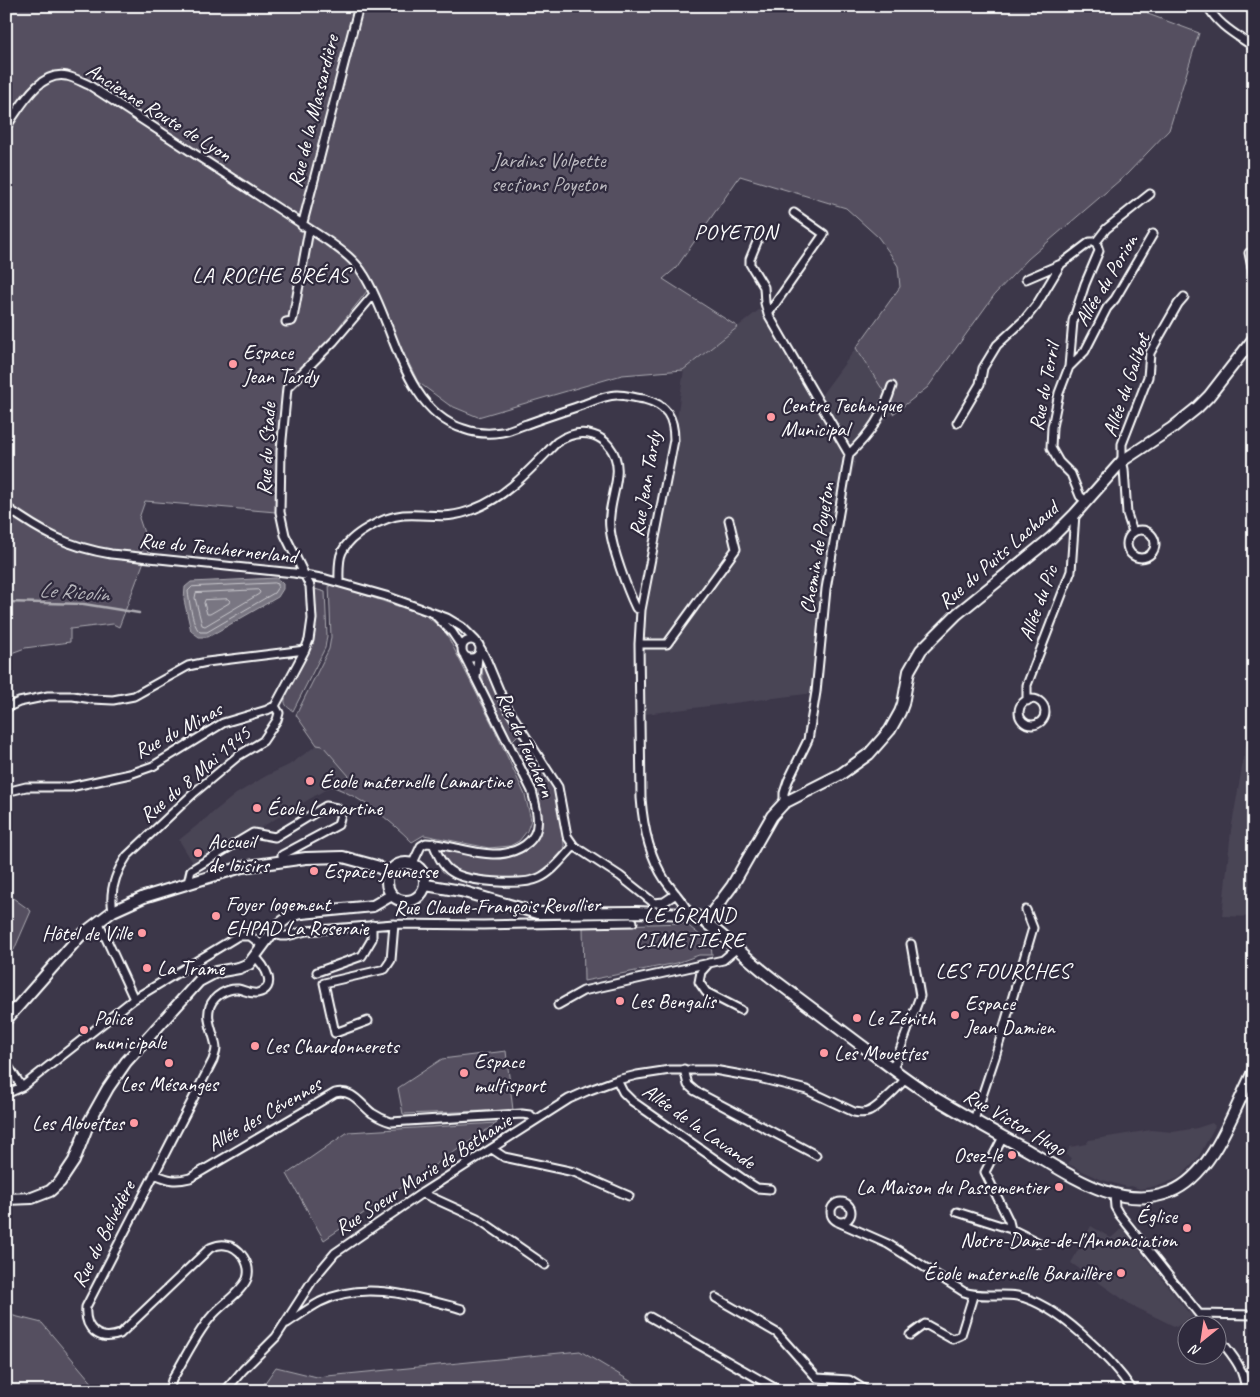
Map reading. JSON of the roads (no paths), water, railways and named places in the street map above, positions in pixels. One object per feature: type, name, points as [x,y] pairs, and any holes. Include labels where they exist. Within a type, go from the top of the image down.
[{"type":"main road","name":"Rue du Puits Lachaud","points":[[784,803],[841,774],[869,754],[890,730],[900,712],[909,671],[921,650],[957,614],[1027,559],[1075,514],[1122,461],[1172,428],[1197,408],[1209,396],[1254,338]]},
{"type":"main road","points":[[705,922],[732,886],[772,816],[784,803]]},
{"type":"main road","points":[[6,1020],[80,936],[113,911],[188,883],[242,867],[283,860],[343,857],[376,866],[389,873]]},
{"type":"main road","points":[[402,862],[413,863],[425,875],[426,885],[420,896],[415,899],[402,901],[392,895],[387,884],[389,873],[402,862]]},
{"type":"main road","points":[[426,885],[461,891],[536,913],[636,912],[686,914]]},
{"type":"main road","points":[[6,1199],[32,1198],[44,1194],[55,1187],[74,1161],[89,1122],[108,1088],[126,1062],[199,981],[216,972],[249,964],[281,922],[296,914],[373,906],[380,904],[392,895]]},
{"type":"main road","name":"Rue Victor Hugo","points":[[686,914],[697,916],[772,978],[893,1069],[934,1097],[1074,1177],[1114,1195],[1141,1198],[1157,1196],[1172,1191],[1187,1182],[1210,1157],[1254,1070]]},
{"type":"street","name":"Rue de la Massardière","points":[[302,226],[359,6]]},
{"type":"street","points":[[1208,6],[1212,15],[1227,29],[1254,47]]},
{"type":"street","name":"Ancienne Route de Lyon","points":[[6,127],[29,96],[46,80],[65,76],[78,79],[302,226]]},
{"type":"street","points":[[1026,279],[1061,264],[1090,242],[1096,242],[1106,229],[1150,194]]},
{"type":"street","points":[[768,314],[824,234],[794,213]]},
{"type":"street","name":"Rue Jean Tardy","points":[[302,226],[351,259],[363,273],[403,362],[425,403],[437,415],[464,430],[484,433],[502,432],[617,395],[650,401],[662,407],[671,416],[674,440],[641,610],[639,644],[642,818],[654,856],[664,878],[686,908],[686,914]]},
{"type":"street","points":[[286,322],[292,320],[294,315],[309,230]]},
{"type":"street","name":"Allée du Porion","points":[[1069,367],[1085,351],[1107,308],[1115,299],[1153,234]]},
{"type":"street","points":[[757,242],[750,264],[764,287],[768,314],[849,454],[874,428],[892,386]]},
{"type":"street","name":"Rue du Terril","points":[[1086,501],[1080,496],[1071,474],[1059,462],[1051,448],[1052,427],[1060,393],[1069,367],[1073,321],[1085,284],[1099,252],[1096,242]]},
{"type":"street","points":[[1249,253],[1254,278]]},
{"type":"street","points":[[957,422],[980,384],[983,368],[997,344],[1026,319],[1061,264]]},
{"type":"street","name":"Rue du Stade","points":[[306,574],[285,535],[281,517],[280,460],[287,388],[334,341],[374,294]]},
{"type":"street","name":"Allée du Galibot","points":[[1133,532],[1127,514],[1122,444],[1148,377],[1150,353],[1184,297]]},
{"type":"street","points":[[339,582],[342,552],[350,541],[368,528],[396,516],[441,517],[458,515],[474,510],[496,499],[510,488],[557,442],[574,434],[585,433],[596,436],[606,442],[613,450],[617,460],[617,482],[609,525],[611,537],[631,598],[636,608],[641,610]]},
{"type":"street","name":"Chemin de Poyeton","points":[[784,803],[784,793],[788,782],[808,740],[816,692],[826,589],[849,454]]},
{"type":"street","name":"Rue du Teuchernerland","points":[[6,507],[50,536],[88,550],[306,574],[339,582],[447,618],[462,626],[476,642]]},
{"type":"street","name":"Allée du Pic","points":[[1027,701],[1027,685],[1071,571],[1075,514]]},
{"type":"street","points":[[639,644],[667,644],[736,549],[729,520]]},
{"type":"street","name":"Rue du 8 Mai 1945","points":[[113,911],[112,894],[114,885],[121,865],[128,856],[195,792],[238,756],[263,741],[277,720],[279,713],[275,706],[305,650],[308,640],[312,619],[310,586],[306,574]]},
{"type":"street","name":"Rue du Teuchernerland","points":[[432,612],[452,632],[462,647]]},
{"type":"street","points":[[476,678],[462,652],[462,647],[468,640],[476,642],[479,653],[510,712],[558,787],[567,836],[574,846],[620,876],[654,903],[664,902],[676,894]]},
{"type":"street","points":[[6,708],[19,702],[48,696],[73,696],[92,700],[113,700],[134,696],[188,666],[305,650]]},
{"type":"street","points":[[465,657],[470,659],[479,653]]},
{"type":"street","points":[[476,678],[479,653]]},
{"type":"street","name":"Rue de Teuchern","points":[[433,843],[498,854],[520,848],[529,842],[536,832],[537,814],[532,791],[476,678]]},
{"type":"street","name":"Rue du Minas","points":[[6,792],[26,787],[78,786],[130,774],[153,766],[223,723],[275,706]]},
{"type":"street","points":[[188,883],[191,870],[253,833],[275,837],[326,806],[337,808],[341,814],[338,825],[282,856],[283,860]]},
{"type":"street","points":[[413,863],[421,846],[426,843],[433,843],[443,864],[453,873],[497,882],[516,882],[538,878],[545,874],[574,846]]},
{"type":"street","points":[[974,1120],[995,1057],[1033,928],[1026,910]]},
{"type":"street","points":[[98,921],[134,999]]},
{"type":"street","name":"Rue Claude-François Revollier","points":[[273,932],[281,936],[287,936],[306,931],[394,924],[483,925],[633,922]]},
{"type":"street","points":[[368,1021],[335,1033],[324,982],[385,969],[391,960],[394,924]]},
{"type":"street","points":[[317,972],[362,956],[372,940],[372,925]]},
{"type":"street","points":[[6,1094],[22,1087],[134,999],[238,936],[250,936],[263,946]]},
{"type":"street","points":[[893,1069],[920,996],[911,944]]},
{"type":"street","points":[[558,1005],[583,991],[723,960],[736,949]]},
{"type":"street","name":"Rue du Belvédère","points":[[169,1391],[172,1380],[208,1319],[242,1285],[248,1273],[245,1260],[238,1250],[232,1246],[225,1245],[210,1248],[120,1334],[109,1337],[94,1332],[86,1320],[86,1307],[213,1060],[216,1050],[208,1014],[214,1000],[223,992],[230,990],[236,989],[258,993],[267,986],[269,980],[267,970],[255,957]]},
{"type":"street","points":[[709,963],[701,972],[699,982],[706,992],[741,1010]]},
{"type":"street","points":[[6,1063],[22,1087]]},
{"type":"street","points":[[684,1070],[688,1085],[695,1091],[816,1155]]},
{"type":"street","name":"Rue Soeur Marie de Bethanie","points":[[226,1391],[276,1337],[314,1278],[334,1253],[422,1193],[569,1099],[618,1080],[663,1071],[714,1070],[783,1083],[807,1090],[861,1114],[871,1111],[906,1078]]},
{"type":"street","name":"Allée de la Lavande","points":[[618,1080],[623,1092],[632,1101],[749,1183],[757,1188],[770,1189]]},
{"type":"street","name":"Allée des Cévennes","points":[[154,1174],[168,1180],[178,1181],[190,1178],[280,1124],[340,1092],[350,1094],[371,1113],[391,1122],[522,1114],[530,1115],[536,1120]]},
{"type":"street","points":[[1003,1137],[985,1172],[1009,1221],[1011,1229]]},
{"type":"street","points":[[492,1149],[504,1157],[574,1172],[629,1196]]},
{"type":"street","points":[[422,1193],[477,1218],[545,1265]]},
{"type":"street","points":[[1114,1195],[1115,1207],[1119,1214],[1199,1314]]},
{"type":"street","points":[[957,1212],[1011,1229],[1039,1244]]},
{"type":"street","points":[[838,1222],[888,1244],[951,1285],[973,1296],[1016,1296],[1031,1300],[1045,1307],[1079,1333],[1108,1359],[1133,1391]]},
{"type":"street","points":[[285,1324],[321,1302],[352,1292],[398,1293],[462,1308]]},
{"type":"street","points":[[910,1335],[925,1324],[952,1339],[961,1335],[973,1296]]},
{"type":"street","points":[[716,1298],[777,1333],[817,1378],[849,1380],[867,1391]]},
{"type":"street","points":[[1228,1315],[1254,1315]]},
{"type":"street","points":[[650,1317],[780,1391]]},
{"type":"street","points":[[1228,1350],[1248,1377],[1246,1391]]},
{"type":"water","points":[[277,578],[283,584],[283,589],[278,597],[208,637],[199,637],[191,631],[184,600],[185,587],[191,582]]},
{"type":"waterway","name":"Le Ricolin","points":[[6,602],[84,604],[139,613]]},
{"type":"place","name":"Espace Jean Tardy","points":[[233,364]]},
{"type":"place","name":"Centre Technique Municipal","points":[[771,417]]},
{"type":"place","name":"École maternelle Lamartine","points":[[310,781]]},
{"type":"place","name":"École Lamartine","points":[[257,808]]},
{"type":"place","name":"Accueil de loisirs","points":[[198,853]]},
{"type":"place","name":"Espace Jeunesse","points":[[314,871]]},
{"type":"place","name":"Foyer logement EHPAD La Roseraie","points":[[216,916]]},
{"type":"place","name":"Hôtel de Ville","points":[[142,933]]},
{"type":"place","name":"La Trame","points":[[147,968]]},
{"type":"place","name":"Les Bengalis","points":[[620,1001]]},
{"type":"place","name":"Espace Jean Damien","points":[[955,1015]]},
{"type":"place","name":"Le Zénith","points":[[857,1018]]},
{"type":"place","name":"Police municipale","points":[[84,1030]]},
{"type":"place","name":"Les Chardonnerets","points":[[255,1046]]},
{"type":"place","name":"Les Mouettes","points":[[824,1053]]},
{"type":"place","name":"Les Mésanges","points":[[169,1063]]},
{"type":"place","name":"Espace multisport","points":[[464,1073]]},
{"type":"place","name":"Les Alouettes","points":[[134,1123]]},
{"type":"place","name":"Osez-le","points":[[1012,1155]]},
{"type":"place","name":"La Maison du Passementier","points":[[1059,1187]]},
{"type":"place","name":"Église Notre-Dame-de-l'Annonciation","points":[[1187,1228]]},
{"type":"place","name":"École maternelle Baraillère","points":[[1121,1273]]},
{"type":"district","name":"POYETON","points":[[736,231]]},
{"type":"district","name":"LA ROCHE BRÉAS","points":[[271,274]]},
{"type":"district","name":"LE GRAND CIMETIÈRE","points":[[690,926]]},
{"type":"district","name":"LES FOURCHES","points":[[1003,970]]},
{"type":"park label","name":"Jardins Volpette sections Poyeton","points":[[549,172]]}]
